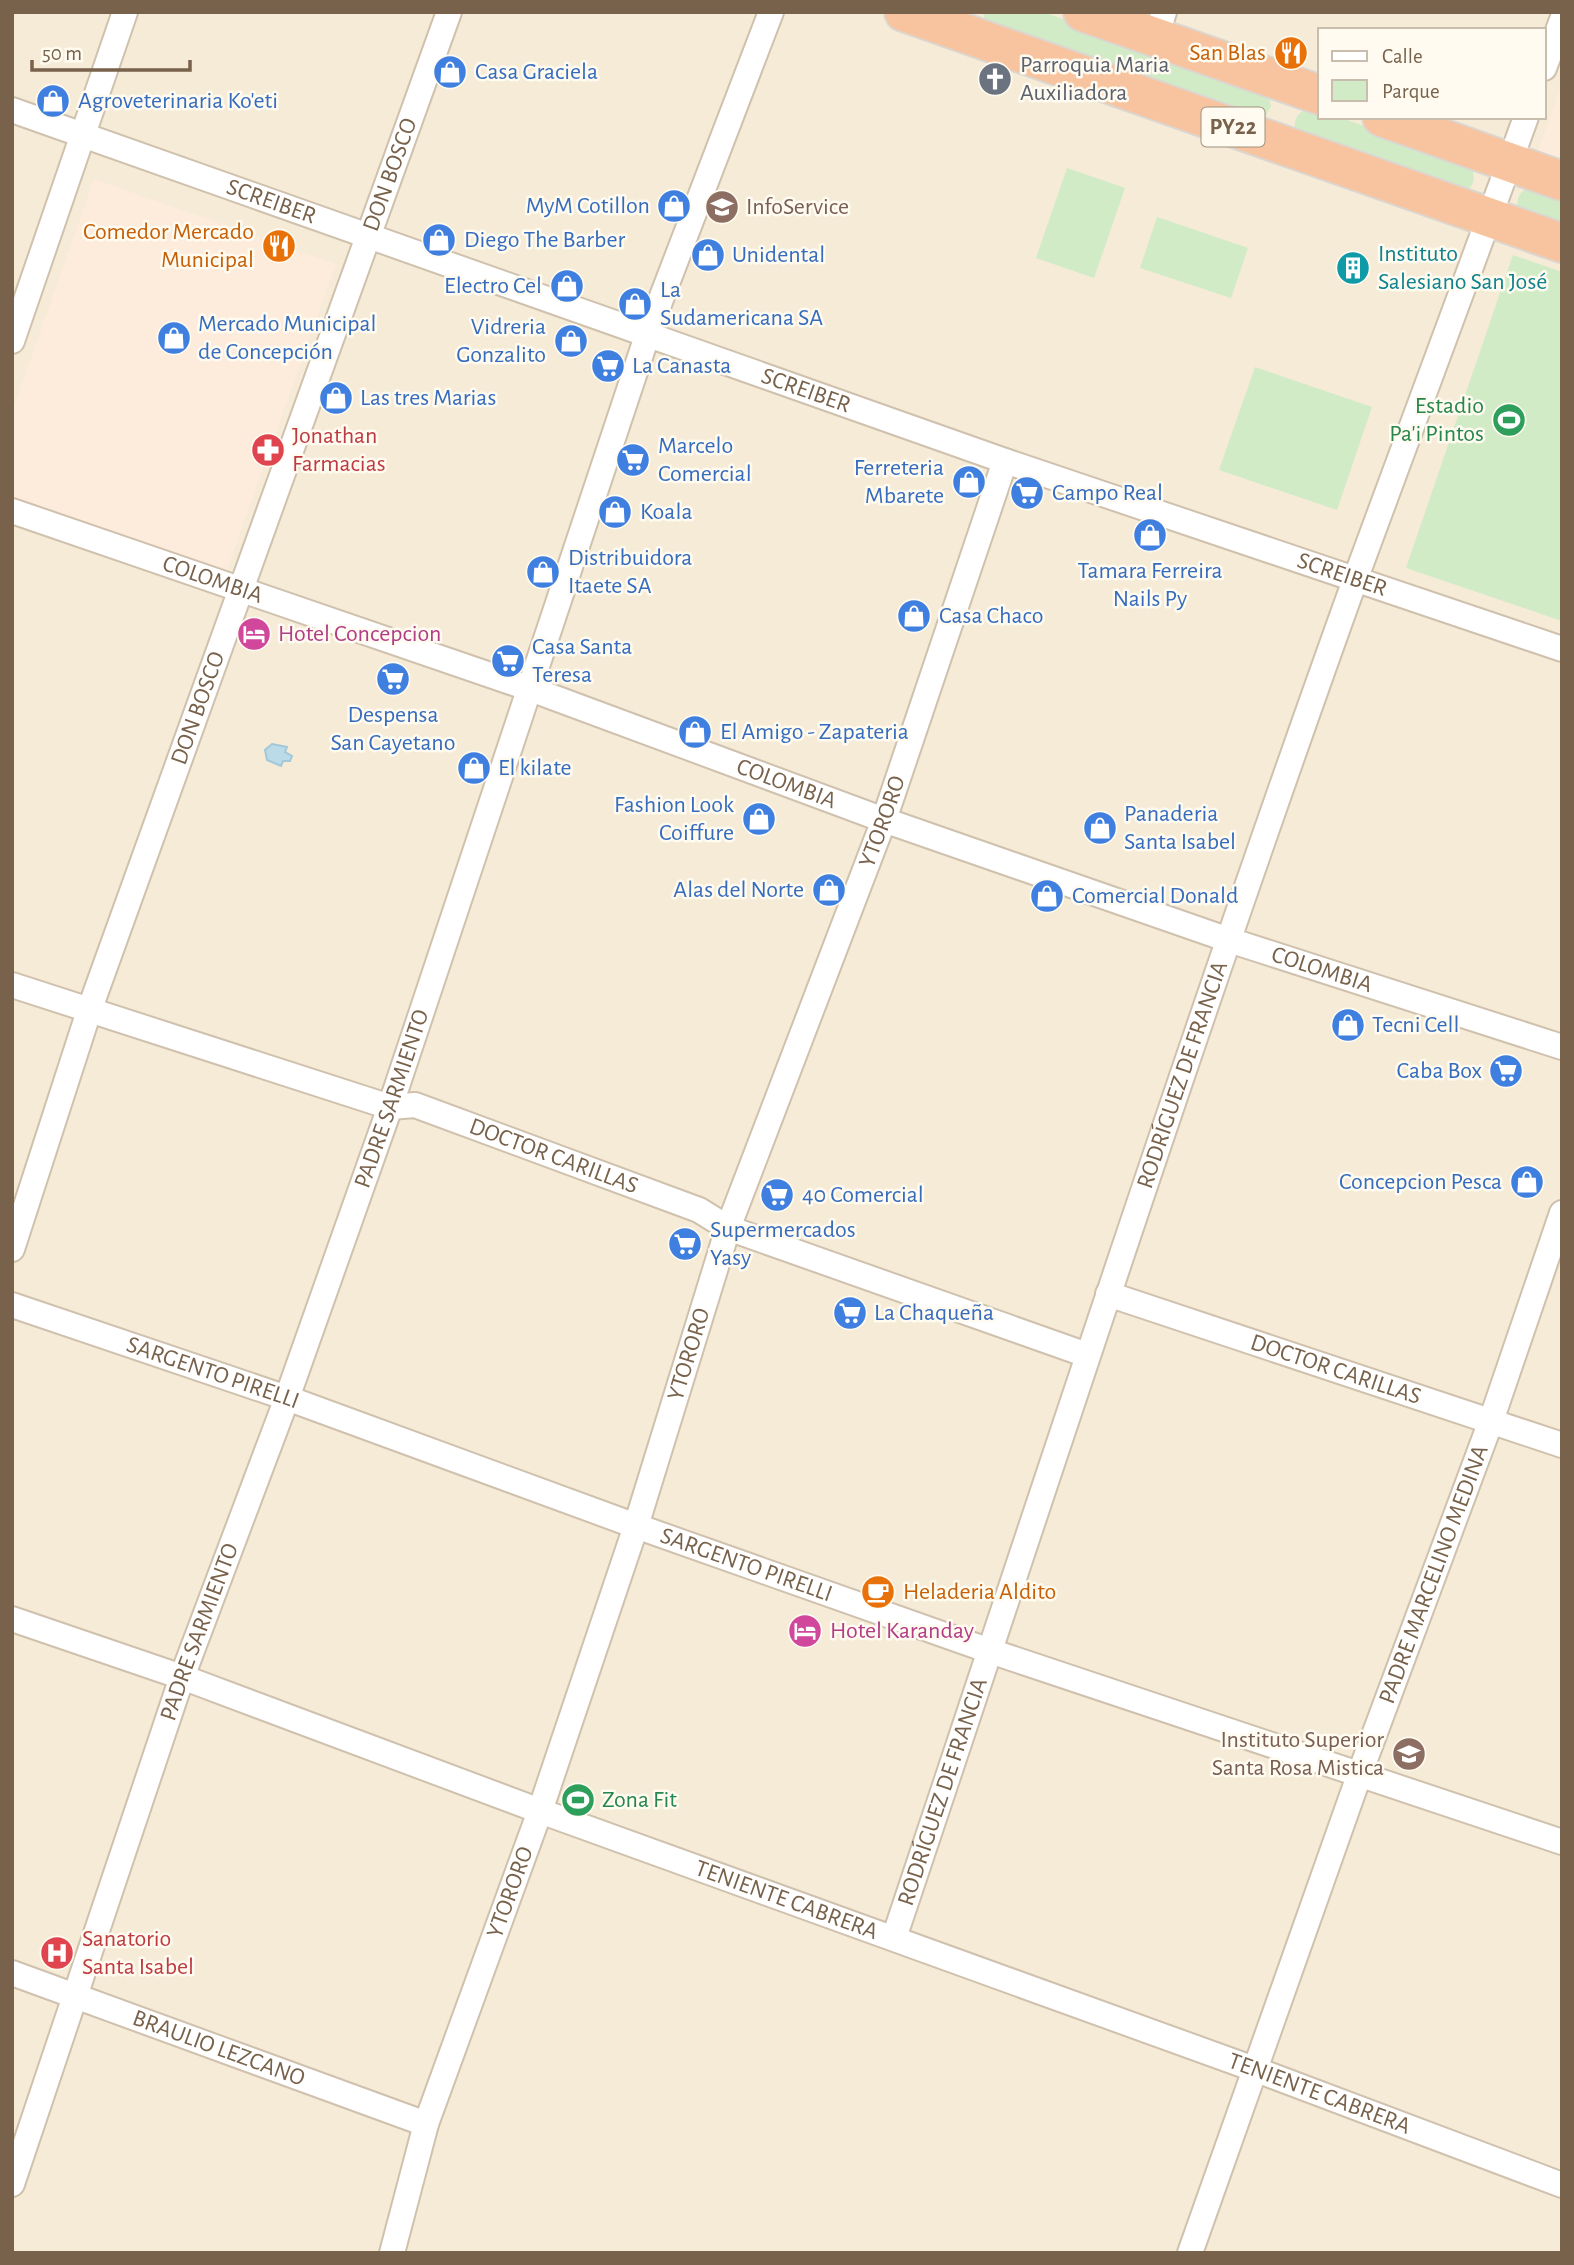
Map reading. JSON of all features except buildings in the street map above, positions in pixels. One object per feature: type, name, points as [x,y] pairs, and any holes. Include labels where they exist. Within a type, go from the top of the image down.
[{"type":"highway","name":"PY22","points":[[904,12],[1562,243]]},
{"type":"highway","name":"PY22","points":[[1083,12],[1160,25],[1318,95]]},
{"type":"highway","points":[[1388,119],[1562,181]]},
{"type":"street","points":[[12,341],[125,12]]},
{"type":"street","name":"DON BOSCO","points":[[12,1249],[89,1011],[449,12]]},
{"type":"street","name":"PADRE SARMIENTO","points":[[12,2184],[182,1676],[287,1398],[390,1107],[648,333],[771,12]]},
{"type":"street","points":[[1546,63],[1562,20]]},
{"type":"street","name":"SCREIBER","points":[[12,110],[1004,461],[1562,649]]},
{"type":"street","name":"RODRÍGUEZ DE FRANCIA","points":[[894,1938],[1087,1355],[1229,940],[1355,579],[1525,119]]},
{"type":"street","name":"YTORORO","points":[[392,2253],[426,2124],[540,1811],[635,1526],[729,1228],[884,820],[1004,461]]},
{"type":"street","name":"COLOMBIA","points":[[12,511],[528,688],[884,820],[1229,940],[1562,1047]]},
{"type":"street","name":"DOCTOR CARILLAS","points":[[12,985],[390,1107],[415,1105],[699,1210],[729,1228],[1087,1355]]},
{"type":"street","name":"PADRE MARCELINO MEDINA","points":[[1190,2253],[1360,1773],[1491,1421],[1562,1213]]},
{"type":"street","name":"DOCTOR CARILLAS","points":[[1108,1293],[1562,1445]]},
{"type":"street","name":"SARGENTO PIRELLI","points":[[12,1306],[287,1398],[635,1526],[990,1651],[1562,1842]]},
{"type":"street","name":"TENIENTE CABRERA","points":[[12,1619],[182,1676],[540,1811],[1254,2069],[1562,2185]]},
{"type":"street","name":"BRAULIO LEZCANO","points":[[12,1973],[426,2124]]},
{"type":"shaded area","points":[[12,12],[1562,12],[1562,2253],[12,2253]]},
{"type":"shaded area","points":[[1562,84],[1562,163],[1538,151]]},
{"type":"shaded area","name":"Mercado Municipal de Concepción","points":[[94,179],[336,264],[225,575],[12,500],[12,412]]},
{"type":"green space","points":[[984,12],[1043,12],[1267,91],[1271,106],[1264,119],[984,20]]},
{"type":"green space","points":[[1310,107],[1318,110],[1318,119],[1345,119],[1470,164],[1474,175],[1472,185],[1467,191],[1295,131],[1295,122],[1303,111]]},
{"type":"green space","points":[[1067,168],[1125,188],[1094,278],[1036,258]]},
{"type":"green space","points":[[1534,185],[1562,195],[1562,230],[1518,208],[1521,194]]},
{"type":"green space","points":[[1157,217],[1248,248],[1231,298],[1140,268]]},
{"type":"green space","name":"Estadio Pa'i Pintos","points":[[1513,255],[1562,272],[1562,621],[1406,568]]},
{"type":"green space","points":[[1255,367],[1372,407],[1337,510],[1219,470]]},
{"type":"water","points":[[272,744],[287,747],[285,752],[292,756],[290,761],[283,761],[281,766],[267,760],[265,750]]},
{"type":"place","name":"San Blas","points":[[1291,53]]},
{"type":"place","name":"Casa Graciela","points":[[450,72]]},
{"type":"place","name":"Parroquia Maria Auxiliadora","points":[[995,79]]},
{"type":"place","name":"Agroveterinaria Ko'eti","points":[[53,101]]},
{"type":"place","name":"MyM Cotillon","points":[[674,206]]},
{"type":"place","name":"InfoService","points":[[722,207]]},
{"type":"place","name":"Diego The Barber","points":[[439,240]]},
{"type":"place","name":"Comedor Mercado Municipal","points":[[279,246]]},
{"type":"place","name":"Unidental","points":[[708,255]]},
{"type":"place","name":"Instituto Salesiano San José","points":[[1353,268]]},
{"type":"place","name":"Electro Cel","points":[[567,286]]},
{"type":"place","name":"La Sudamericana SA","points":[[635,304]]},
{"type":"place","name":"Mercado Municipal de Concepción","points":[[174,338]]},
{"type":"place","name":"Vidreria Gonzalito","points":[[571,341]]},
{"type":"place","name":"La Canasta","points":[[608,366]]},
{"type":"place","name":"Las tres Marias","points":[[336,398]]},
{"type":"place","name":"Estadio Pa'i Pintos","points":[[1509,420]]},
{"type":"place","name":"Jonathan Farmacias","points":[[268,450]]},
{"type":"place","name":"Marcelo Comercial","points":[[633,460]]},
{"type":"place","name":"Ferreteria Mbarete","points":[[969,482]]},
{"type":"place","name":"Campo Real","points":[[1027,493]]},
{"type":"place","name":"Koala","points":[[615,512]]},
{"type":"place","name":"Tamara Ferreira Nails Py","points":[[1150,535]]},
{"type":"place","name":"Distribuidora Itaete SA","points":[[543,572]]},
{"type":"place","name":"Casa Chaco","points":[[914,616]]},
{"type":"place","name":"Hotel Concepcion","points":[[254,634]]},
{"type":"place","name":"Casa Santa Teresa","points":[[508,661]]},
{"type":"place","name":"Despensa San Cayetano","points":[[393,679]]},
{"type":"place","name":"El Amigo - Zapateria","points":[[695,732]]},
{"type":"place","name":"El kilate","points":[[474,768]]},
{"type":"place","name":"Fashion Look Coiffure","points":[[759,819]]},
{"type":"place","name":"Panaderia Santa Isabel","points":[[1100,828]]},
{"type":"place","name":"Alas del Norte","points":[[829,890]]},
{"type":"place","name":"Comercial Donald","points":[[1047,896]]},
{"type":"place","name":"Tecni Cell","points":[[1348,1025]]},
{"type":"place","name":"Caba Box","points":[[1506,1071]]},
{"type":"place","name":"Concepcion Pesca","points":[[1527,1182]]},
{"type":"place","name":"40 Comercial","points":[[777,1195]]},
{"type":"place","name":"Supermercados Yasy","points":[[685,1244]]},
{"type":"place","name":"La Chaqueña","points":[[850,1313]]},
{"type":"place","name":"Heladeria Aldito","points":[[878,1592]]},
{"type":"place","name":"Hotel Karanday","points":[[805,1631]]},
{"type":"place","name":"Instituto Superior Santa Rosa Mistica","points":[[1409,1754]]},
{"type":"place","name":"Zona Fit","points":[[578,1800]]},
{"type":"place","name":"Sanatorio Santa Isabel","points":[[57,1953]]}]
